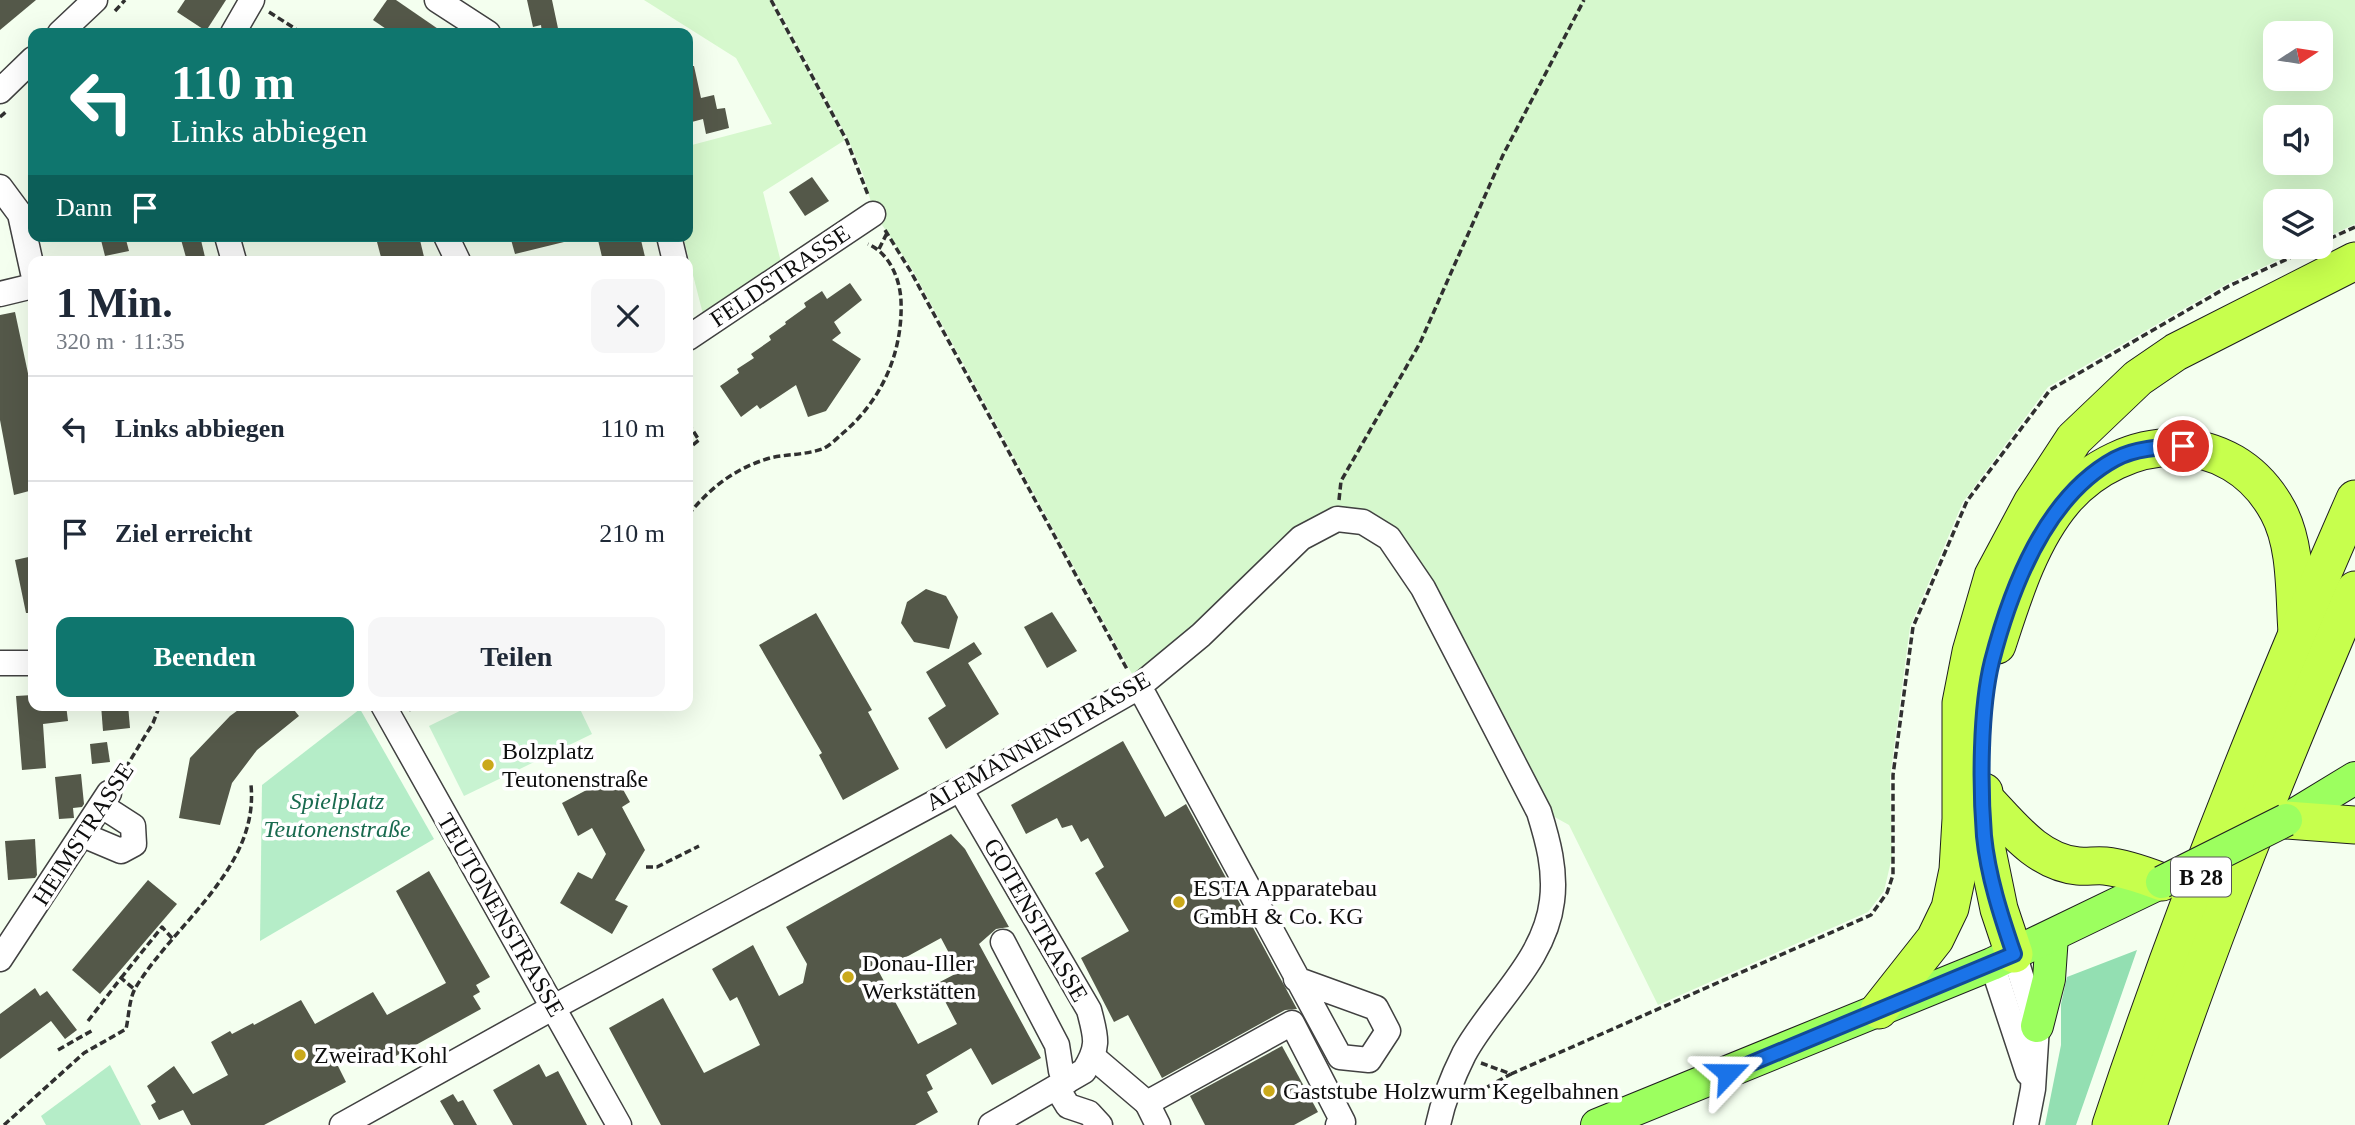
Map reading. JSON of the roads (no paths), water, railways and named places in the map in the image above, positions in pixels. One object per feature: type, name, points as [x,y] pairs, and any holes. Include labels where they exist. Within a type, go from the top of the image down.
[{"type":"highway","points":[[2003,959],[1976,916],[1973,809],[1961,703],[1971,652],[1993,576],[2032,503],[2074,439],[2138,378],[2176,352],[2355,261]]},
{"type":"highway","points":[[1879,1010],[1935,939],[1950,908],[1973,809],[1991,662],[2032,554],[2062,503],[2085,479],[2117,458],[2153,448],[2183,446],[2202,450],[2251,477],[2279,512],[2286,531],[2297,632]]},
{"type":"highway","name":"B 28","points":[[2111,1125],[2142,1031],[2297,632],[2355,499]]},
{"type":"highway","name":"B 28","points":[[2148,1125],[2176,1040],[2295,728],[2355,590]]},
{"type":"highway","points":[[1973,809],[2045,855],[2078,866],[2106,866],[2141,885]]},
{"type":"highway","points":[[2286,820],[2355,825]]},
{"type":"highway","points":[[2168,1125],[2176,1040]]},
{"type":"main road","points":[[1597,1125],[2003,959],[2052,936],[2141,885],[2286,820],[2353,780]]},
{"type":"main road","points":[[2037,1026],[2049,979],[2052,936]]},
{"type":"street","points":[[65,28],[94,0]]},
{"type":"street","points":[[437,0],[480,28]]},
{"type":"street","points":[[236,28],[252,1]]},
{"type":"street","points":[[0,91],[28,64]]},
{"type":"street","points":[[0,187],[27,209]]},
{"type":"street","name":"FELDSTRASSE","points":[[693,326],[880,224]]},
{"type":"street","points":[[0,294],[28,287]]},
{"type":"street","name":"ALEMANNENSTRASSE","points":[[342,1125],[554,1007],[960,789],[1137,688],[1201,635],[1301,538],[1337,519],[1363,522],[1389,538],[1423,588],[1539,811],[1548,842],[1553,875],[1552,903],[1545,930],[1528,961],[1464,1054],[1440,1117]]},
{"type":"street","points":[[0,663],[28,663]]},
{"type":"street","points":[[1137,688],[1296,979]]},
{"type":"street","name":"TEUTONENSTRASSE","points":[[386,711],[619,1125]]},
{"type":"street","name":"GOTENSTRASSE","points":[[960,789],[1088,1010],[1097,1038],[1093,1056]]},
{"type":"street","name":"HEIMSTRASSE","points":[[0,959],[106,799],[132,826],[134,844],[121,851],[83,835]]},
{"type":"street","points":[[1003,942],[1057,1045],[1062,1085],[1068,1106],[1089,1113],[1100,1125]]},
{"type":"street","points":[[2003,959],[2037,1026],[2033,1090],[2026,1125]]},
{"type":"street","points":[[2003,959],[2033,1090]]},
{"type":"street","points":[[991,1125],[1084,1071],[1093,1056],[1152,1114],[1292,1023],[1343,1122],[1338,1125]]},
{"type":"place","name":"Bolzplatz Teutonenstraße","points":[[488,765]]},
{"type":"place","name":"ESTA Apparatebau GmbH & Co. KG","points":[[1179,902]]},
{"type":"place","name":"Donau-Iller Werkstätten","points":[[848,977]]},
{"type":"place","name":"Zweirad Kohl","points":[[300,1055]]},
{"type":"place","name":"Gaststube Holzwurm Kegelbahnen","points":[[1269,1091]]},
{"type":"park label","name":"Spielplatz Teutonenstraße","points":[[337,815]]}]
